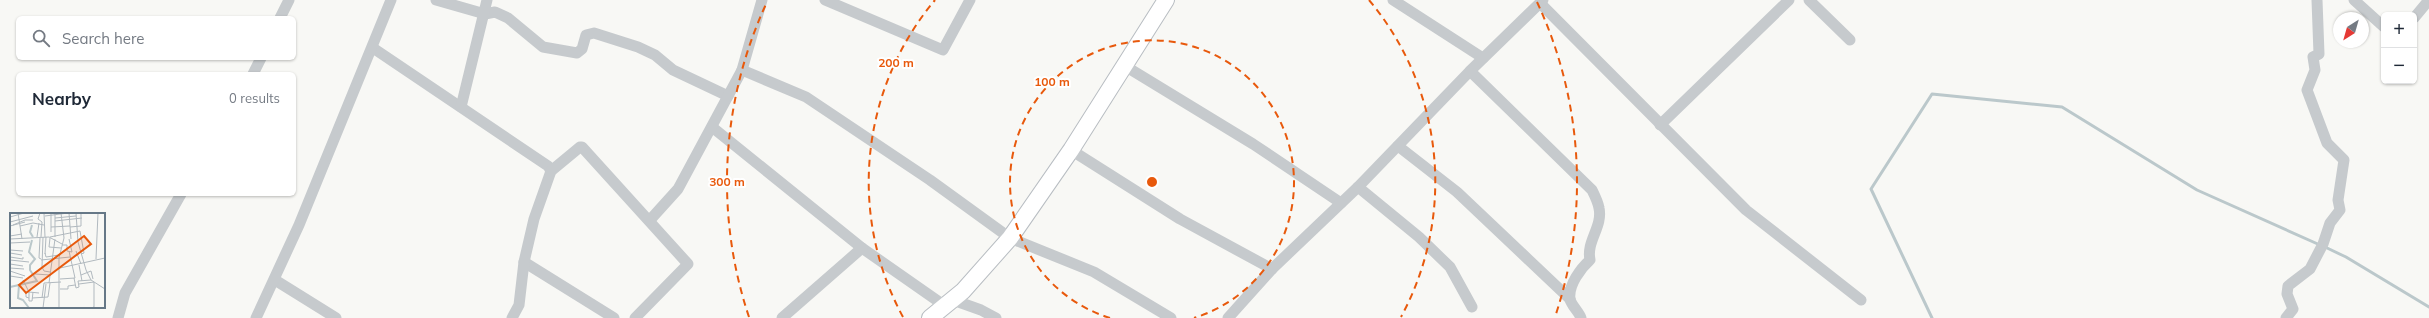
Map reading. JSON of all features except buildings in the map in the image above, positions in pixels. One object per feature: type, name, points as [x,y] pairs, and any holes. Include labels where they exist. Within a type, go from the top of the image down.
[{"type":"street","points":[[281,16],[289,0]]},
{"type":"street","points":[[256,318],[275,280],[373,48],[391,0]]},
{"type":"street","points":[[436,0],[485,14],[495,12],[508,18],[538,44],[548,48],[577,53],[582,49],[586,35],[594,33],[622,41],[655,55],[673,70],[728,96]]},
{"type":"street","points":[[461,107],[485,14],[487,0]]},
{"type":"street","points":[[650,220],[678,189],[742,70],[762,0]]},
{"type":"street","points":[[825,0],[935,49],[943,50],[970,0]]},
{"type":"street","points":[[930,318],[963,291],[1010,238],[1071,150],[1166,0]]},
{"type":"street","points":[[1393,0],[1484,58]]},
{"type":"street","points":[[1660,125],[1789,0]]},
{"type":"street","points":[[1809,0],[1850,40]]},
{"type":"street","points":[[2286,318],[2292,309],[2287,294],[2288,286],[2310,269],[2322,246],[2330,223],[2340,210],[2338,200],[2344,160],[2327,143],[2307,90],[2315,70],[2313,57],[2319,54],[2317,0]]},
{"type":"street","points":[[2354,0],[2381,24]]},
{"type":"street","points":[[2417,14],[2429,0]]},
{"type":"street","points":[[1228,318],[1272,269],[1358,187],[1470,72],[1541,2],[1660,125],[1746,210],[1862,300]]},
{"type":"street","points":[[373,48],[548,166],[551,171]]},
{"type":"street","points":[[254,72],[260,60]]},
{"type":"street","points":[[1125,66],[1252,144],[1341,203]]},
{"type":"street","points":[[742,70],[806,97],[930,180],[1010,238],[1094,272],[1171,318]]},
{"type":"street","points":[[1470,72],[1592,190],[1599,208],[1600,217],[1588,250],[1590,260],[1581,268],[1572,288],[1570,299]]},
{"type":"street","points":[[712,127],[862,248],[949,303],[981,310],[996,318]]},
{"type":"street","points":[[1398,146],[1457,192],[1570,299],[1581,318]]},
{"type":"street","points":[[512,318],[519,305],[524,262],[534,219],[551,171],[577,148],[582,147],[650,220],[688,264],[635,318]]},
{"type":"street","points":[[1071,150],[1180,219],[1272,269]]},
{"type":"street","points":[[1358,187],[1419,237],[1450,267],[1472,307]]},
{"type":"street","points":[[118,318],[125,293],[180,196]]},
{"type":"street","points":[[782,318],[862,248]]},
{"type":"street","points":[[524,262],[614,318]]},
{"type":"street","points":[[275,280],[336,318]]},
{"type":"waterway","points":[[1932,318],[1871,189],[1932,94],[2062,107],[2197,190],[2320,245]]},
{"type":"waterway","points":[[2325,247],[2346,257],[2429,307]]}]
